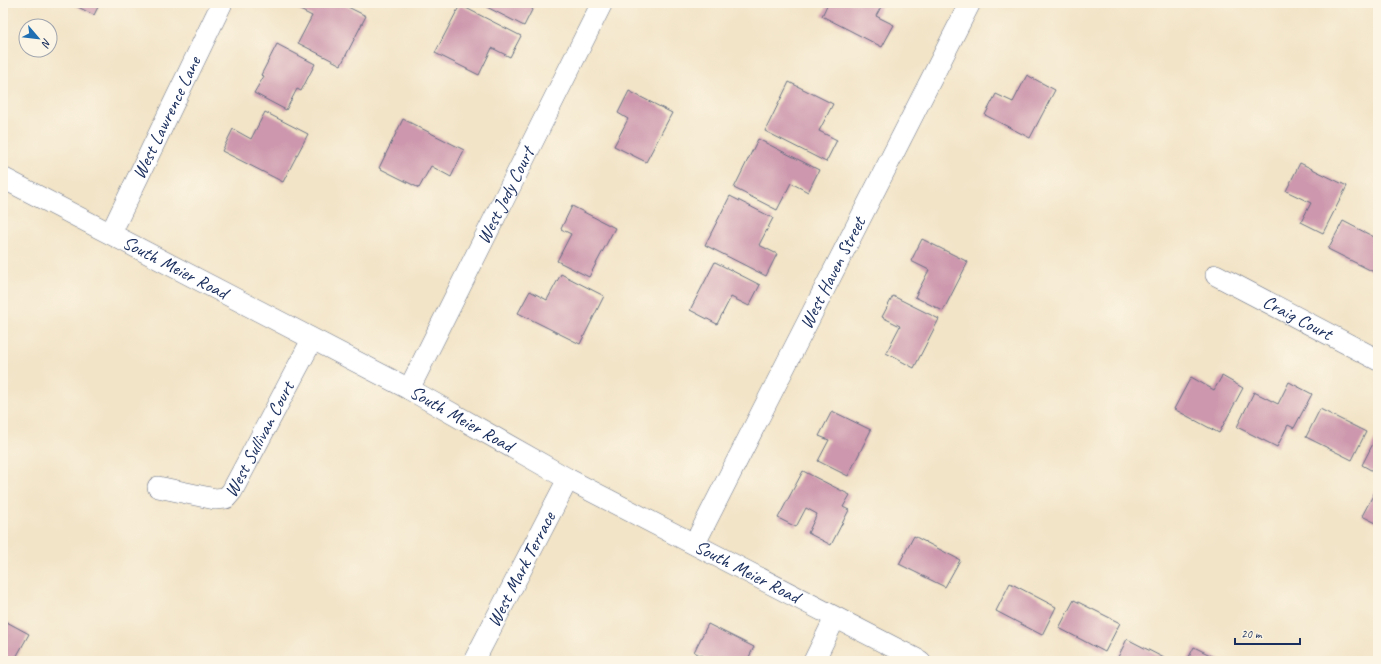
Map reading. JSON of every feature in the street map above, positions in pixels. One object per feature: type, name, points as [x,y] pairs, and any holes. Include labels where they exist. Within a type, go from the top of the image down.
[{"type":"street","name":"West Lawrence Lane","points":[[111,233],[222,3]]},
{"type":"street","name":"West Jody Court","points":[[409,389],[602,3]]},
{"type":"street","name":"West Haven Street","points":[[696,544],[970,3]]},
{"type":"street","name":"South Meier Road","points":[[3,178],[111,233],[312,340],[409,389],[568,479],[920,661]]},
{"type":"street","name":"Craig Court","points":[[1216,275],[1378,360]]},
{"type":"street","name":"West Sullivan Court","points":[[158,487],[215,499],[226,498],[232,490],[312,340]]},
{"type":"street","name":"West Mark Terrace","points":[[474,661],[568,479]]},
{"type":"street","points":[[814,661],[835,618]]},
{"type":"building","points":[[70,3],[100,3],[94,15]]},
{"type":"building","points":[[296,3],[340,3],[366,16],[341,65],[298,43],[312,16],[294,7]]},
{"type":"building","points":[[479,3],[533,3],[535,4],[524,26]]},
{"type":"building","points":[[828,3],[883,3],[876,16],[894,25],[882,47],[822,16]]},
{"type":"building","points":[[460,5],[521,36],[510,57],[492,48],[479,75],[435,53]]},
{"type":"building","points":[[277,44],[315,64],[301,91],[297,89],[286,110],[254,93],[264,76],[261,75]]},
{"type":"building","points":[[1027,75],[1055,90],[1030,138],[985,115],[996,94],[1013,102]]},
{"type":"building","points":[[789,82],[833,104],[819,131],[837,140],[826,162],[765,131]]},
{"type":"building","points":[[629,91],[672,113],[646,162],[614,146],[628,119],[618,113]]},
{"type":"building","points":[[265,112],[308,134],[283,182],[222,151],[233,129],[251,139]]},
{"type":"building","points":[[403,119],[464,150],[451,177],[431,166],[419,188],[379,168]]},
{"type":"building","points":[[758,139],[819,170],[808,192],[791,183],[777,210],[734,188]]},
{"type":"building","points":[[1300,163],[1347,186],[1323,233],[1301,222],[1311,203],[1286,191]]},
{"type":"building","points":[[730,196],[773,218],[759,245],[777,254],[766,276],[705,245]]},
{"type":"building","points":[[572,206],[615,228],[589,277],[557,261],[571,234],[561,229]]},
{"type":"building","points":[[1343,221],[1378,239],[1378,265],[1374,272],[1328,249]]},
{"type":"building","points":[[922,239],[968,262],[943,311],[915,297],[929,270],[911,261]]},
{"type":"building","points":[[715,262],[760,285],[749,306],[731,297],[717,324],[690,310]]},
{"type":"building","points":[[561,274],[604,296],[580,344],[518,313],[530,291],[547,300]]},
{"type":"building","points":[[893,296],[939,319],[914,368],[886,353],[900,326],[882,317]]},
{"type":"building","points":[[1222,376],[1243,388],[1219,433],[1174,409],[1191,377],[1214,390]]},
{"type":"building","points":[[1289,382],[1312,394],[1294,428],[1288,425],[1277,447],[1237,427],[1254,392],[1278,404]]},
{"type":"building","points":[[1320,409],[1366,432],[1352,460],[1306,437]]},
{"type":"building","points":[[832,411],[871,430],[848,476],[818,461],[829,440],[819,436]]},
{"type":"building","points":[[1378,434],[1378,474],[1362,465]]},
{"type":"building","points":[[803,471],[850,495],[843,507],[849,510],[831,545],[808,533],[817,514],[806,508],[796,527],[778,518]]},
{"type":"building","points":[[1378,486],[1378,524],[1362,516]]},
{"type":"building","points":[[914,536],[960,560],[945,587],[899,564]]},
{"type":"building","points":[[1010,583],[1056,607],[1042,635],[996,611]]},
{"type":"building","points":[[1074,600],[1120,623],[1105,652],[1059,628]]},
{"type":"building","points":[[3,620],[29,634],[14,661],[3,656]]},
{"type":"building","points":[[708,624],[754,647],[747,661],[712,661],[694,652]]},
{"type":"building","points":[[1127,639],[1170,661],[1116,661]]},
{"type":"building","points":[[1194,647],[1222,661],[1187,661]]}]
